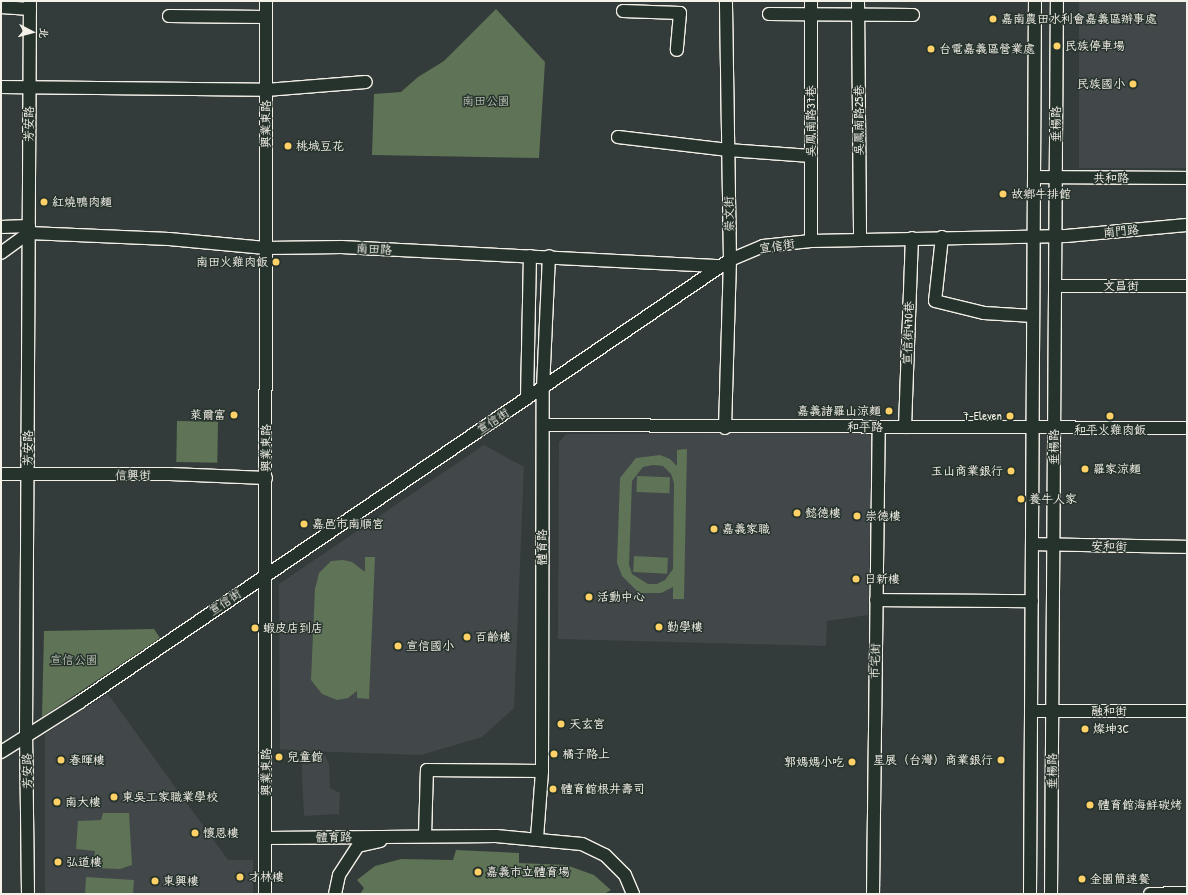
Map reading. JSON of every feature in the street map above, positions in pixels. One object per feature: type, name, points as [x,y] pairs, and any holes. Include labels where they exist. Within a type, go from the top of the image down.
[{"type":"street","name":"興業東路","points":[[265,894],[267,838],[266,1]]},
{"type":"street","name":"崇文街","points":[[725,428],[725,263],[728,150],[726,1]]},
{"type":"street","name":"吳鳳南路37巷","points":[[810,241],[811,1]]},
{"type":"street","name":"垂楊路","points":[[1030,894],[1035,1]]},
{"type":"street","name":"垂楊路","points":[[1051,894],[1057,1]]},
{"type":"street","points":[[1,7],[30,5]]},
{"type":"street","name":"芳安路","points":[[28,894],[26,735],[30,5]]},
{"type":"street","points":[[769,14],[811,14],[858,7],[913,15]]},
{"type":"street","name":"吳鳳南路25巷","points":[[858,7],[860,238]]},
{"type":"street","points":[[623,11],[680,13],[677,50]]},
{"type":"street","points":[[169,16],[266,17]]},
{"type":"street","points":[[1,87],[266,90],[366,82]]},
{"type":"street","points":[[618,137],[728,150],[811,156]]},
{"type":"street","name":"共和路","points":[[1034,177],[1187,178]]},
{"type":"street","name":"南門路","points":[[1034,236],[1055,236],[1187,225]]},
{"type":"street","name":"南田路","points":[[1,227],[169,239],[266,248],[342,247],[725,263]]},
{"type":"street","points":[[1,253],[29,230]]},
{"type":"street","name":"宣信街","points":[[1,752],[543,388],[725,263],[763,246],[810,241],[860,238],[1034,236]]},
{"type":"street","points":[[942,237],[934,301],[984,313],[1033,316]]},
{"type":"street","name":"宣信街470巷","points":[[905,427],[912,238]]},
{"type":"street","points":[[526,398],[530,256]]},
{"type":"street","name":"體育路","points":[[537,838],[542,771],[543,388],[549,256]]},
{"type":"street","name":"文昌街","points":[[1055,286],[1187,286]]},
{"type":"street","name":"和平路","points":[[543,425],[725,428],[1033,426],[1187,428]]},
{"type":"street","name":"市宅街","points":[[873,894],[879,427]]},
{"type":"street","name":"信興街","points":[[1,474],[170,474],[266,478]]},
{"type":"street","name":"安和街","points":[[1032,544],[1053,546],[1187,547]]},
{"type":"street","points":[[876,600],[1032,601]]},
{"type":"street","name":"融和街","points":[[1031,711],[1187,712]]},
{"type":"street","points":[[425,836],[427,770],[542,771]]},
{"type":"street","name":"體育路","points":[[267,838],[401,835],[537,838],[582,844],[605,855],[624,875],[633,894]]},
{"type":"street","name":"體育路","points":[[335,894],[339,875],[358,846],[401,835]]},
{"type":"street","points":[[1150,894],[1187,893]]},
{"type":"shaded area","name":"民族國小","points":[[1079,1],[1187,1],[1187,168],[1079,168]]},
{"type":"shaded area","name":"嘉義家職","points":[[867,433],[872,439],[868,615],[827,621],[826,646],[558,639],[559,442],[566,434]]},
{"type":"shaded area","name":"宣信國小","points":[[484,445],[524,467],[514,708],[482,737],[421,755],[305,751],[325,755],[329,764],[330,788],[340,793],[339,814],[304,816],[301,751],[280,749],[279,584]]},
{"type":"shaded area","name":"東吳工家職業學校","points":[[108,694],[228,860],[253,860],[253,894],[45,894],[45,734]]},
{"type":"green space","name":"南田公園","points":[[496,9],[545,62],[539,158],[372,155],[374,94],[401,92],[418,77],[444,61]]},
{"type":"green space","points":[[177,421],[218,422],[217,463],[176,462]]},
{"type":"green space","points":[[687,449],[684,599],[673,599],[673,587],[661,593],[639,593],[622,576],[617,563],[620,478],[636,458],[660,455],[670,459],[677,466],[677,450]],"holes":[[[653,465],[663,466],[671,474],[674,483],[673,569],[665,580],[657,584],[648,584],[632,574],[629,565],[632,481],[643,467]]]},
{"type":"green space","points":[[637,476],[670,477],[669,493],[636,492]]},
{"type":"green space","points":[[634,556],[668,558],[667,574],[633,572]]},
{"type":"green space","points":[[365,557],[375,557],[369,699],[357,698],[357,691],[348,698],[337,700],[322,694],[311,680],[315,589],[319,573],[331,561],[343,560],[352,562],[365,572]]},
{"type":"green space","name":"宣信公園","points":[[154,629],[160,638],[42,717],[44,631]]},
{"type":"green space","points":[[103,813],[129,813],[132,865],[120,869],[93,868],[95,851],[76,849],[78,821],[101,820]]},
{"type":"green space","name":"嘉義市立體育場","points":[[456,850],[519,853],[519,863],[566,865],[594,875],[611,890],[604,894],[360,894],[364,888],[357,880],[375,866],[401,859],[453,860]]},
{"type":"green space","points":[[86,877],[134,880],[133,894],[85,894]]},
{"type":"place","name":"嘉南農田水利會嘉義區辦事處","points":[[993,19]]},
{"type":"place","name":"民族停車場","points":[[1057,46]]},
{"type":"place","name":"台電嘉義區營業處","points":[[931,49]]},
{"type":"place","name":"民族國小","points":[[1133,84]]},
{"type":"place","name":"桃城豆花","points":[[288,146]]},
{"type":"place","name":"故鄉牛排館","points":[[1003,194]]},
{"type":"place","name":"紅燒鴨肉麵","points":[[44,202]]},
{"type":"place","name":"南田火雞肉飯","points":[[276,262]]},
{"type":"place","name":"嘉義諸羅山涼麵","points":[[889,411]]},
{"type":"place","name":"萊爾富","points":[[234,415]]},
{"type":"place","name":"7-Eleven","points":[[1010,416]]},
{"type":"place","name":"和平火雞肉飯","points":[[1110,416]]},
{"type":"place","name":"羅家涼麵","points":[[1085,469]]},
{"type":"place","name":"玉山商業銀行","points":[[1011,471]]},
{"type":"place","name":"養牛人家","points":[[1021,499]]},
{"type":"place","name":"懿德樓","points":[[797,513]]},
{"type":"place","name":"崇德樓","points":[[857,516]]},
{"type":"place","name":"嘉邑市南順宮","points":[[304,524]]},
{"type":"place","name":"嘉義家職","points":[[714,529]]},
{"type":"place","name":"日新樓","points":[[856,579]]},
{"type":"place","name":"活動中心","points":[[589,597]]},
{"type":"place","name":"勤學樓","points":[[659,627]]},
{"type":"place","name":"蝦皮店到店","points":[[255,628]]},
{"type":"place","name":"百齡樓","points":[[467,637]]},
{"type":"place","name":"宣信國小","points":[[398,646]]},
{"type":"place","name":"天玄宮","points":[[561,724]]},
{"type":"place","name":"燦坤3C","points":[[1085,729]]},
{"type":"place","name":"橘子路上","points":[[554,754]]},
{"type":"place","name":"兒童館","points":[[279,757]]},
{"type":"place","name":"春暉樓","points":[[61,760]]},
{"type":"place","name":"星展（台灣）商業銀行","points":[[1001,760]]},
{"type":"place","name":"郭媽媽小吃","points":[[852,762]]},
{"type":"place","name":"體育館根井壽司","points":[[553,789]]},
{"type":"place","name":"東吳工家職業學校","points":[[114,797]]},
{"type":"place","name":"南大樓","points":[[57,802]]},
{"type":"place","name":"體育館海鮮碳烤","points":[[1090,805]]},
{"type":"place","name":"懷恩樓","points":[[195,833]]},
{"type":"place","name":"弘道樓","points":[[58,862]]},
{"type":"place","name":"嘉義市立體育場","points":[[478,872]]},
{"type":"place","name":"才林樓","points":[[240,877]]},
{"type":"place","name":"金園簡速餐","points":[[1082,879]]},
{"type":"place","name":"東興樓","points":[[155,881]]}]
